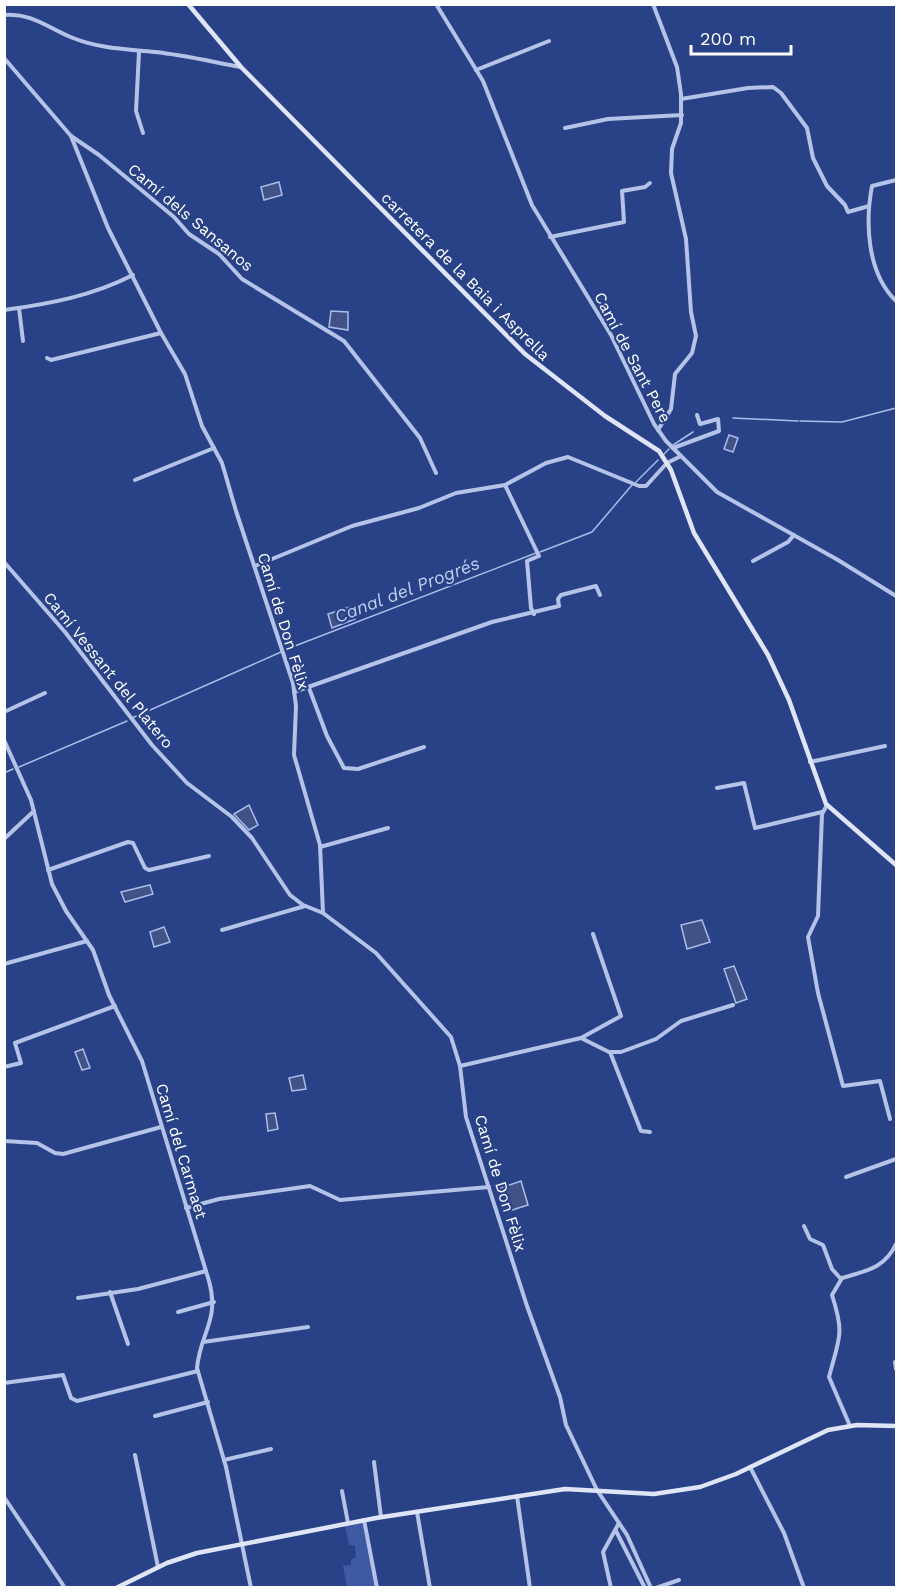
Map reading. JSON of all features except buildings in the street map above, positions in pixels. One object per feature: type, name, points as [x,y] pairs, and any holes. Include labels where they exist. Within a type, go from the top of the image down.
[{"type":"main road","name":"carretera de la Baia i Asprella","points":[[188,4],[241,68],[525,354],[605,416],[650,443],[668,463],[694,534],[768,655],[789,700],[827,806],[897,865]]},
{"type":"main road","points":[[116,1587],[158,1566],[197,1554],[381,1517],[565,1489],[634,1494],[676,1491],[715,1482],[828,1430],[850,1426],[897,1426]]},
{"type":"street","name":"Camí de Sant Pere","points":[[436,4],[488,93],[524,188],[550,237],[611,335],[658,430],[717,492],[897,596]]},
{"type":"street","points":[[653,4],[677,67],[682,115],[670,162],[686,239],[696,343],[689,357],[675,374],[670,409],[658,430]]},
{"type":"street","points":[[4,15],[15,14],[36,20],[72,37],[101,47],[140,51],[241,68]]},
{"type":"street","points":[[476,70],[549,41]]},
{"type":"street","points":[[140,51],[136,111],[143,133]]},
{"type":"street","name":"Camí de Don Fèlix","points":[[4,58],[71,136],[108,228],[161,333],[185,374],[202,426],[222,463],[294,692],[294,755],[320,847],[323,913],[376,953],[451,1036],[460,1066],[466,1117],[527,1306],[560,1397],[566,1425],[597,1490],[619,1523],[653,1587]]},
{"type":"street","points":[[681,99],[748,88],[773,87],[781,93],[807,128],[813,158],[827,186],[845,205],[848,212],[869,206]]},
{"type":"street","points":[[565,128],[608,119],[682,115]]},
{"type":"street","name":"Camí dels Sansanos","points":[[71,136],[99,154],[174,217],[189,234],[219,254],[242,279],[344,341],[420,438],[436,473]]},
{"type":"street","points":[[897,180],[872,186],[869,206],[871,254],[885,286],[897,301]]},
{"type":"street","points":[[550,237],[624,222],[622,190],[645,187],[651,183]]},
{"type":"street","points":[[4,310],[82,296],[133,275]]},
{"type":"street","points":[[19,308],[23,341]]},
{"type":"street","points":[[46,358],[51,360],[161,333]]},
{"type":"street","points":[[673,448],[719,431],[718,419],[700,424],[697,415]]},
{"type":"street","points":[[135,480],[214,448]]},
{"type":"street","points":[[255,566],[352,526],[419,508],[456,493],[505,485],[546,463],[568,457],[639,486],[646,486],[668,463],[681,456]]},
{"type":"street","points":[[505,485],[539,556],[527,561],[531,609],[534,614]]},
{"type":"street","points":[[753,561],[788,542],[794,535]]},
{"type":"street","name":"Camí Vessant del Platero","points":[[4,562],[52,616],[152,745],[187,783],[232,817],[252,838],[291,895],[306,906],[323,913]]},
{"type":"street","points":[[294,692],[309,688],[336,675],[492,622],[534,614],[559,606],[558,599],[561,595],[596,586],[600,595]]},
{"type":"street","points":[[309,688],[327,736],[345,768],[358,769],[424,747]]},
{"type":"street","points":[[4,712],[45,693]]},
{"type":"street","name":"Camí del Carmaet","points":[[4,740],[34,811],[48,870],[66,911],[87,941],[114,1006],[142,1061],[206,1271],[214,1302],[211,1320],[202,1342],[198,1371],[224,1460],[251,1587]]},
{"type":"street","points":[[810,762],[885,746]]},
{"type":"street","points":[[717,788],[744,783],[755,828],[823,812]]},
{"type":"street","points":[[827,806],[823,812],[818,916],[808,937],[818,993],[843,1086],[880,1081],[890,1119]]},
{"type":"street","points":[[4,839],[34,811]]},
{"type":"street","points":[[320,847],[388,828]]},
{"type":"street","points":[[48,870],[128,842],[133,843],[137,848],[143,864],[149,870],[209,856]]},
{"type":"street","points":[[222,930],[306,906]]},
{"type":"street","points":[[460,1066],[581,1038],[621,1016],[593,934]]},
{"type":"street","points":[[4,964],[87,941]]},
{"type":"street","points":[[581,1038],[610,1052],[631,1050],[656,1039],[681,1021],[732,1005]]},
{"type":"street","points":[[4,1067],[21,1063],[15,1044],[114,1006]]},
{"type":"street","points":[[610,1052],[641,1131],[650,1132]]},
{"type":"street","points":[[4,1141],[37,1143],[55,1154],[63,1154],[161,1126]]},
{"type":"street","points":[[846,1177],[897,1159]]},
{"type":"street","points":[[186,1208],[219,1199],[310,1186],[340,1200],[489,1187]]},
{"type":"street","points":[[804,1227],[810,1239],[823,1245],[832,1269],[841,1279]]},
{"type":"street","points":[[850,1426],[828,1377],[841,1335],[841,1322],[832,1294],[841,1279],[876,1268],[886,1262],[897,1244]]},
{"type":"street","points":[[78,1298],[138,1289],[206,1271]]},
{"type":"street","points":[[110,1292],[128,1344]]},
{"type":"street","points":[[178,1312],[214,1302]]},
{"type":"street","points":[[202,1342],[308,1327]]},
{"type":"street","points":[[895,1362],[897,1369]]},
{"type":"street","points":[[4,1383],[63,1375],[71,1398],[77,1401],[198,1371]]},
{"type":"street","points":[[155,1416],[208,1402]]},
{"type":"street","points":[[224,1460],[271,1449]]},
{"type":"street","points":[[135,1455],[149,1512],[158,1566]]},
{"type":"street","points":[[374,1462],[381,1517]]},
{"type":"street","points":[[750,1467],[784,1533],[804,1587]]},
{"type":"street","points":[[342,1491],[348,1523]]},
{"type":"street","points":[[517,1496],[530,1587]]},
{"type":"street","points":[[4,1497],[65,1587]]},
{"type":"street","points":[[417,1512],[430,1587]]},
{"type":"street","points":[[364,1520],[377,1587]]},
{"type":"street","points":[[611,1587],[603,1552],[619,1523]]},
{"type":"street","points":[[616,1530],[645,1587]]},
{"type":"street","points":[[653,1587],[679,1580]]},
{"type":"shaded area","points":[[279,182],[282,195],[264,200],[261,187]]},
{"type":"shaded area","points":[[331,311],[348,312],[348,330],[329,327]]},
{"type":"shaded area","points":[[729,435],[738,438],[733,452],[724,449]]},
{"type":"shaded area","points":[[350,607],[355,619],[332,628],[328,614]]},
{"type":"shaded area","points":[[249,805],[258,825],[249,830],[234,814]]},
{"type":"shaded area","points":[[150,885],[153,894],[125,902],[121,892]]},
{"type":"shaded area","points":[[702,920],[710,942],[687,949],[681,925]]},
{"type":"shaded area","points":[[164,927],[170,942],[154,947],[150,932]]},
{"type":"shaded area","points":[[734,966],[747,999],[736,1003],[724,969]]},
{"type":"shaded area","points":[[83,1049],[90,1068],[82,1070],[75,1052]]},
{"type":"shaded area","points":[[303,1075],[306,1089],[292,1091],[289,1078]]},
{"type":"shaded area","points":[[275,1113],[278,1129],[268,1131],[266,1114]]},
{"type":"shaded area","points":[[521,1181],[528,1205],[506,1212],[498,1189]]},
{"type":"shaded area","points":[[362,1522],[375,1586],[347,1587],[343,1566],[351,1565],[351,1560],[356,1557],[355,1546],[349,1545],[345,1526]]},
{"type":"waterway","name":"Canal del Progrés","points":[[800,421],[842,422],[896,408]]},
{"type":"waterway","name":"Canal del Progrés","points":[[733,418],[798,421]]},
{"type":"waterway","name":"Canal del Progrés","points":[[673,445],[693,432]]},
{"type":"waterway","name":"Canal del Progrés","points":[[664,454],[669,449]]},
{"type":"waterway","name":"Canal del Progrés","points":[[636,482],[658,460]]},
{"type":"waterway","name":"Canal del Progrés","points":[[540,552],[592,532],[632,485]]},
{"type":"waterway","name":"Canal del Progrés","points":[[287,649],[536,553]]},
{"type":"waterway","name":"Canal del Progrés","points":[[132,718],[281,652]]},
{"type":"waterway","name":"Canal del Progrés","points":[[19,767],[127,721]]},
{"type":"waterway","name":"Canal del Progrés","points":[[4,773],[13,769]]}]
